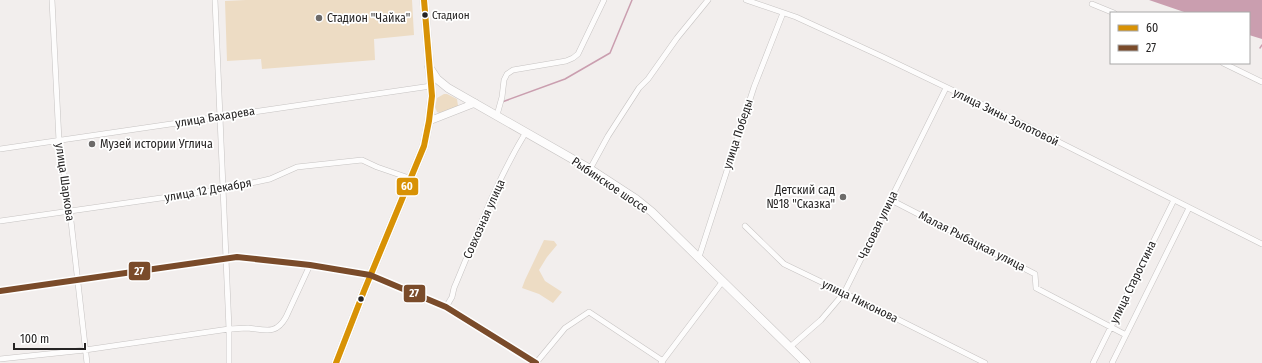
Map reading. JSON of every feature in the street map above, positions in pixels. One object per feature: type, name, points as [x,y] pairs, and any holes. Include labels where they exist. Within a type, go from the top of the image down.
[{"type":"main road","points":[[336,363],[370,275],[412,179],[424,146],[431,104],[431,86],[424,0]]},
{"type":"main road","name":"Рыбинское шоссе","points":[[429,67],[442,84],[590,169],[636,199],[652,212],[806,363]]},
{"type":"main road","points":[[429,121],[475,103]]},
{"type":"street","name":"улица Шаркова","points":[[52,0],[59,141],[70,212],[87,363]]},
{"type":"street","points":[[215,0],[219,116],[224,189],[229,363]]},
{"type":"street","points":[[497,115],[502,97],[504,80],[507,74],[513,70],[566,61],[573,58],[578,54],[604,0]]},
{"type":"street","points":[[590,169],[608,136],[639,88],[648,79],[677,38],[708,0]]},
{"type":"street","name":"улица Зины Золотовой","points":[[746,0],[832,33],[1023,124],[1262,244]]},
{"type":"street","points":[[1092,4],[1112,12]]},
{"type":"street","name":"улица Победы","points":[[698,257],[754,87],[783,13]]},
{"type":"street","points":[[1225,64],[1262,82]]},
{"type":"street","name":"улица Бахарева","points":[[0,149],[431,86]]},
{"type":"street","name":"Часовая улица","points":[[790,347],[821,320],[844,293],[946,88]]},
{"type":"street","name":"Совхозная улица","points":[[446,307],[452,297],[454,288],[477,231],[510,158],[526,132]]},
{"type":"street","name":"улица 12 Декабря","points":[[0,221],[224,189],[270,179],[297,167],[362,160],[377,167],[412,179]]},
{"type":"street","name":"Малая Рыбацкая улица","points":[[891,200],[1035,274],[1036,288],[1110,328],[1126,335]]},
{"type":"street","name":"улица Старостина","points":[[1093,363],[1174,200]]},
{"type":"street","name":"улица Старостина","points":[[1112,363],[1189,208]]},
{"type":"street","name":"улица Никонова","points":[[745,226],[784,264],[985,363]]},
{"type":"street","points":[[0,290],[237,257],[310,265],[370,275],[446,307],[536,363],[565,328],[589,312],[662,362],[723,282]]},
{"type":"street","points":[[0,359],[85,350],[229,329],[246,328],[270,331],[279,327],[286,317],[310,265]]},
{"type":"shaded area","name":"Стадион \"Чайка\"","points":[[412,0],[414,35],[374,39],[375,60],[262,69],[261,59],[227,61],[225,1]]},
{"type":"shaded area","points":[[1149,0],[1262,0],[1262,39],[1250,35],[1250,12],[1184,12]]},
{"type":"shaded area","points":[[444,94],[457,99],[458,106],[441,114],[437,112],[435,107],[437,98]]},
{"type":"shaded area","points":[[544,240],[554,241],[557,245],[539,270],[545,281],[562,292],[553,303],[539,294],[522,288]]},
{"type":"waterway","points":[[502,102],[565,79],[610,53],[632,0]]},
{"type":"transit line","name":"60","points":[[336,363],[424,146],[432,96],[424,0]]},
{"type":"transit line","name":"27","points":[[0,291],[237,257],[310,265],[370,275],[446,307],[536,363]]},
{"type":"place","name":"Стадион","points":[[425,15]]},
{"type":"place","name":"Стадион \"Чайка\"","points":[[319,18]]},
{"type":"place","name":"Музей истории Углича","points":[[92,144]]},
{"type":"place","name":"Детский сад №18 \"Сказка\"","points":[[843,197]]}]
